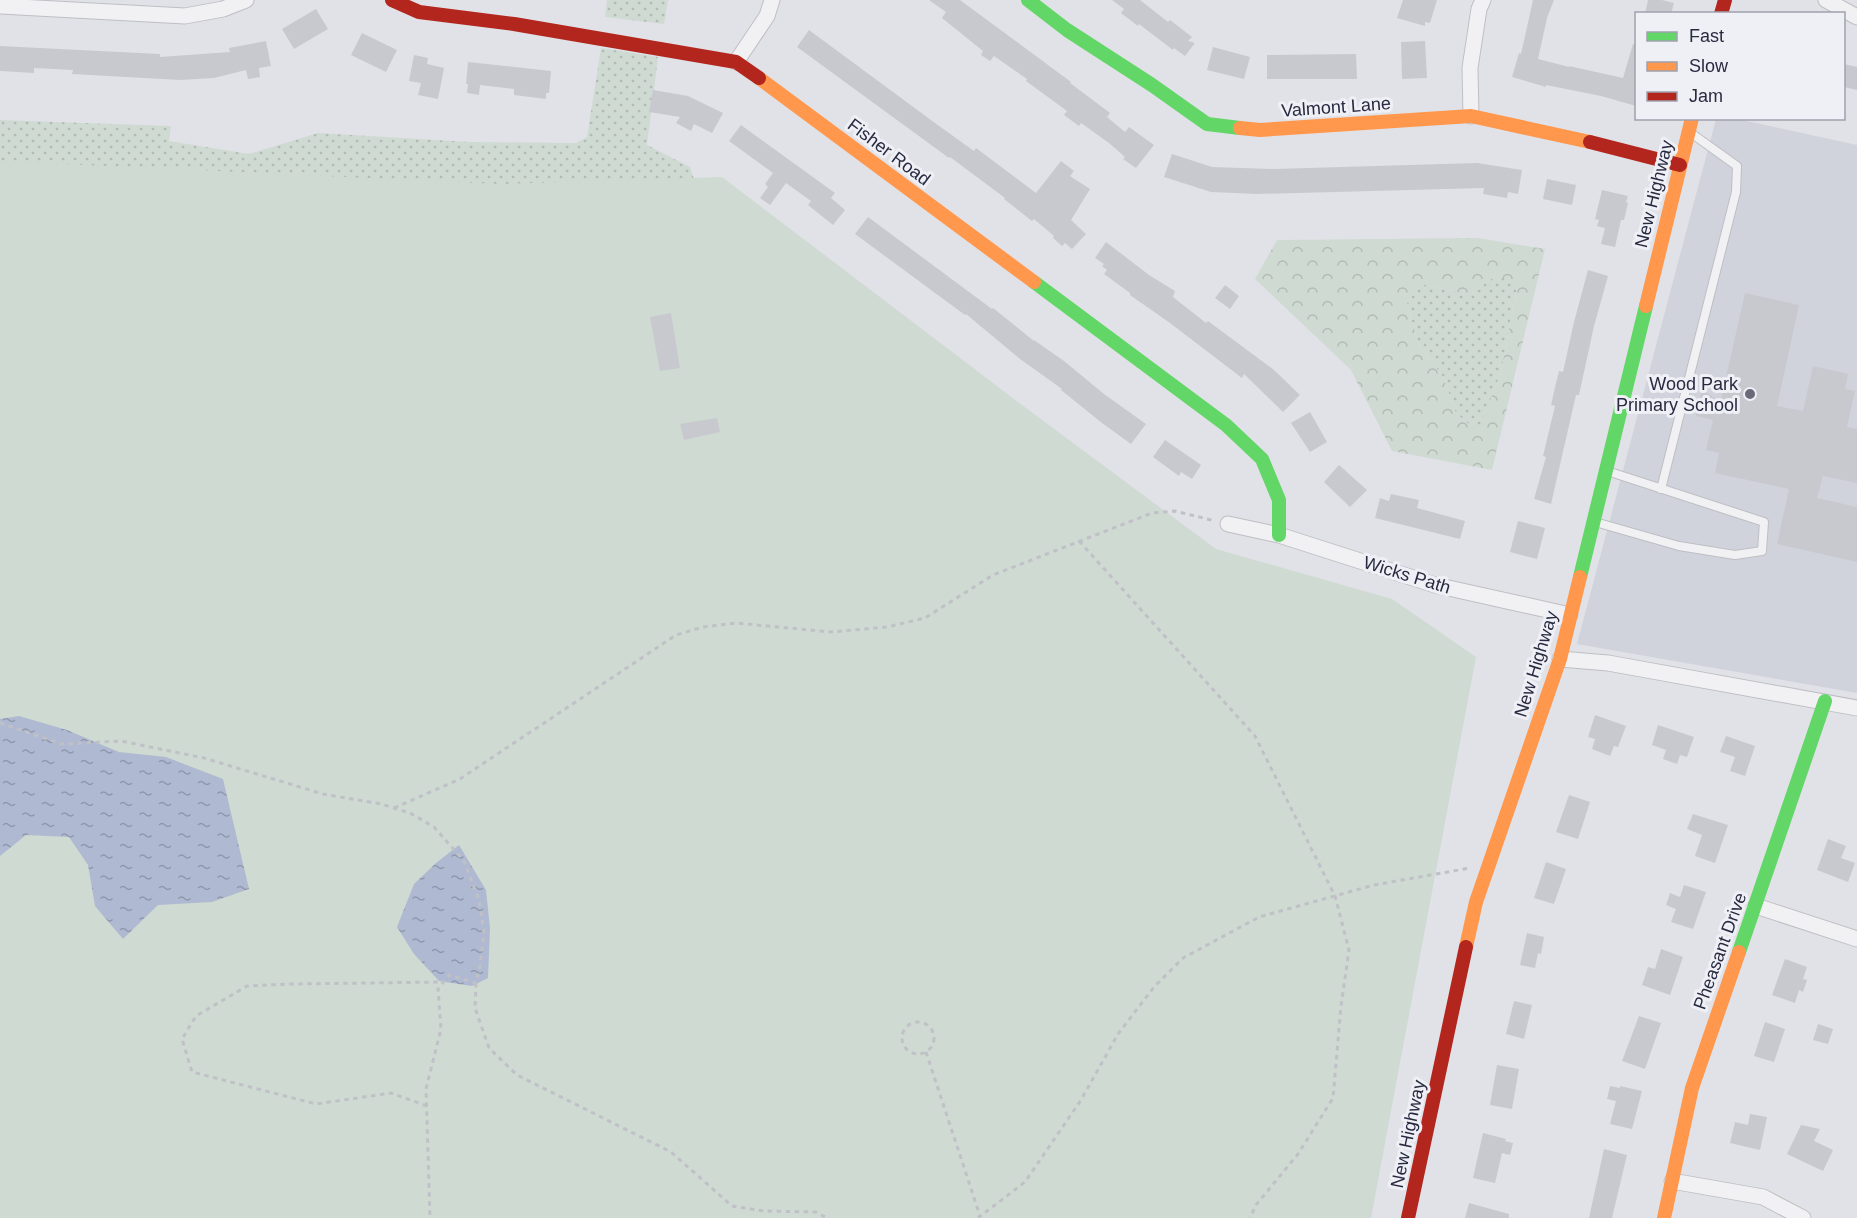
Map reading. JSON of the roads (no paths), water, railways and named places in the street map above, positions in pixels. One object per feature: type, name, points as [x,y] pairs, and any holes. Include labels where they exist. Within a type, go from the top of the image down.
[{"type":"street","points":[[0,6],[185,16],[223,9],[246,0]]},
{"type":"street","name":"Fisher Road","points":[[392,0],[419,12],[514,24],[736,62],[832,130],[881,170],[1226,425],[1262,459],[1279,500],[1280,535]]},
{"type":"street","points":[[736,62],[767,16],[772,0]]},
{"type":"street","name":"Valmont Lane","points":[[1028,0],[1067,30],[1207,124],[1260,130],[1471,116],[1587,141],[1680,165]]},
{"type":"street","points":[[1471,116],[1470,68],[1479,9],[1483,0]]},
{"type":"street","points":[[1826,0],[1857,17]]},
{"type":"street","name":"New Highway","points":[[1408,1218],[1476,902],[1560,658],[1690,125]]},
{"type":"street","name":"Wicks Path","points":[[1228,525],[1280,535],[1435,585],[1570,615]]},
{"type":"street","points":[[1560,658],[1608,663],[1857,708]]},
{"type":"street","name":"Pheasant Drive","points":[[1664,1218],[1692,1088],[1726,984],[1756,906],[1780,828],[1826,701]]},
{"type":"street","points":[[1756,906],[1857,939]]},
{"type":"street","points":[[1672,1181],[1763,1197],[1803,1218]]},
{"type":"lane","points":[[1661,489],[1736,192],[1737,166],[1690,125]]},
{"type":"lane","points":[[1593,521],[1679,546],[1735,555],[1762,551],[1764,522],[1605,471]]},
{"type":"water","points":[[19,716],[67,730],[119,752],[166,757],[223,779],[249,889],[212,902],[158,905],[123,939],[95,906],[88,865],[69,837],[26,835],[0,856],[0,719]]},
{"type":"water","points":[[459,845],[486,890],[490,928],[488,978],[472,986],[439,981],[414,954],[397,927],[414,884]]},
{"type":"place","name":"Wood Park Primary School","points":[[1750,394]]}]
